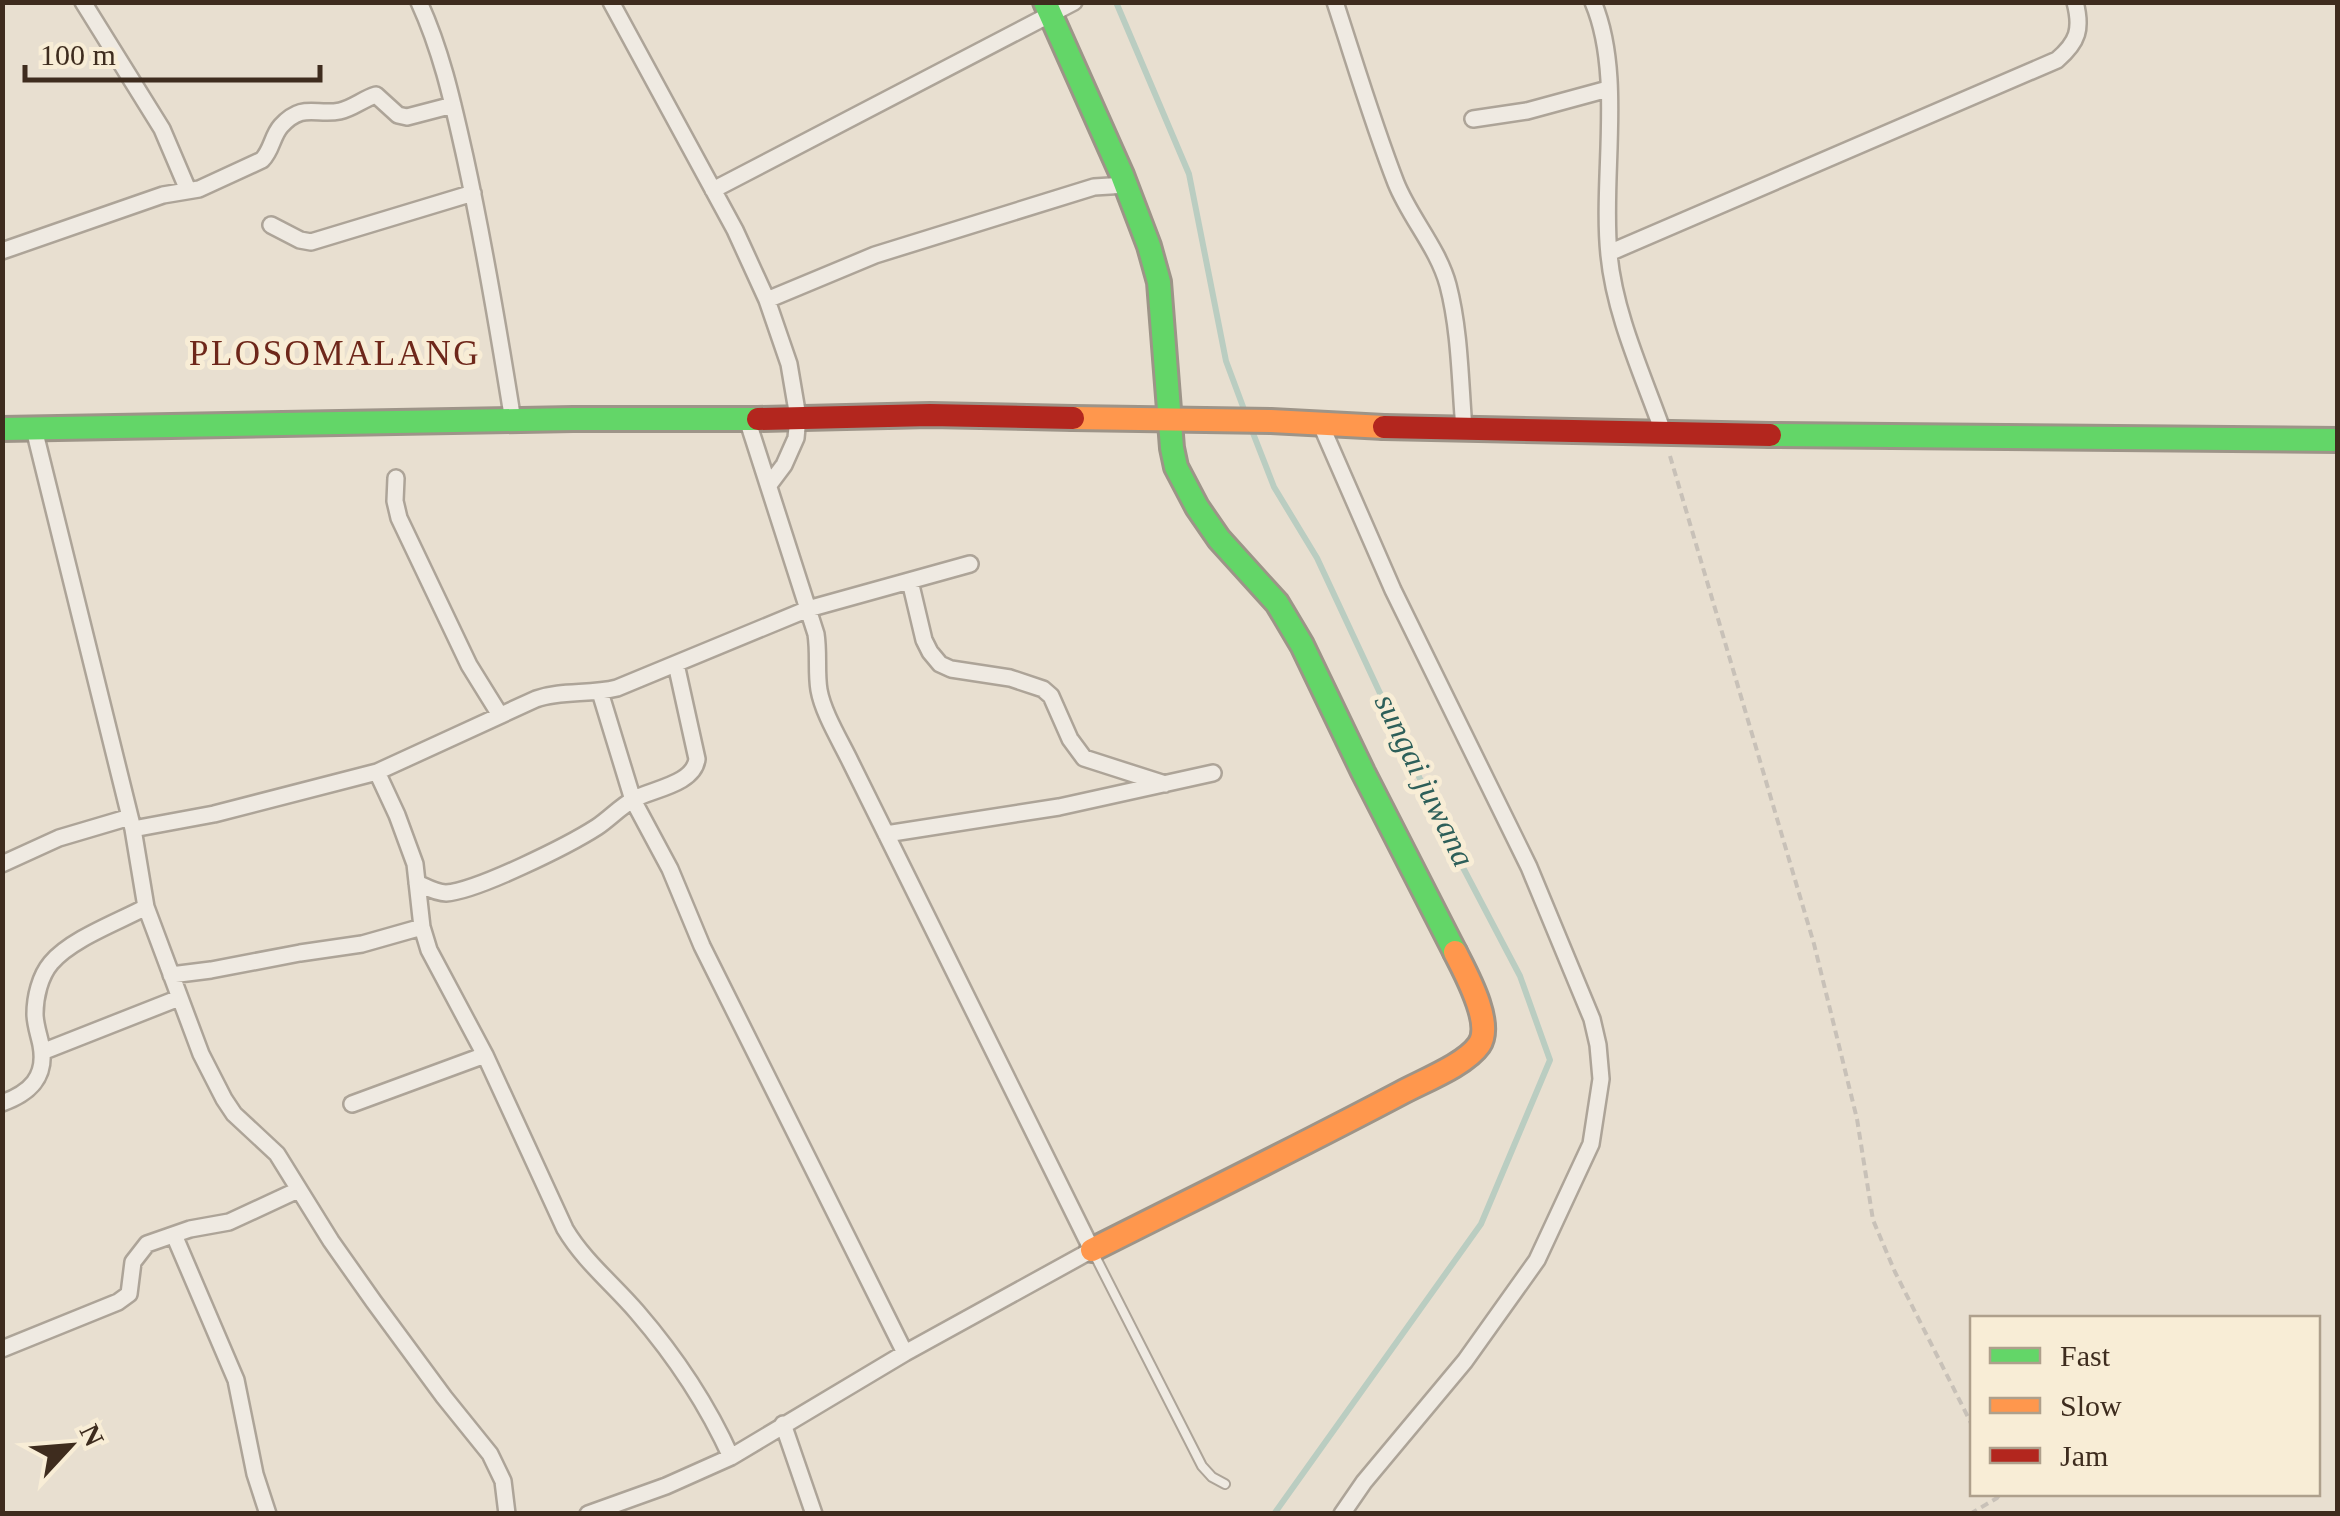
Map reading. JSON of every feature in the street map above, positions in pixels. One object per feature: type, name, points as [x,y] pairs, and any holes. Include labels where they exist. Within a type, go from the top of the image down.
[{"type":"main road","points":[[1047,8],[1146,234],[1159,282],[1172,448],[1184,484],[1220,539],[1277,603],[1302,645],[1470,982],[1483,1030],[1481,1042],[1464,1059],[1092,1250]]},
{"type":"main road","points":[[2,429],[930,415],[1464,429],[2338,440]]},
{"type":"street","points":[[83,2],[162,128],[188,190]]},
{"type":"street","points":[[420,2],[453,106],[482,232],[514,421]]},
{"type":"street","points":[[610,2],[735,230],[767,300],[789,364],[798,417],[796,438],[769,485]]},
{"type":"street","points":[[713,190],[1047,8],[1074,2]]},
{"type":"street","points":[[1335,2],[1396,184],[1447,281],[1455,320],[1464,429]]},
{"type":"street","points":[[1593,2],[1605,43],[1608,89],[1609,253],[1620,306],[1663,432]]},
{"type":"street","points":[[1609,253],[2057,60],[2071,48],[2078,32],[2075,2]]},
{"type":"street","points":[[1473,119],[1527,112],[1608,89]]},
{"type":"street","points":[[2,251],[163,195],[217,182],[262,160],[279,128],[310,110],[337,112],[376,95],[407,117],[453,106]]},
{"type":"street","points":[[767,300],[876,255],[1076,192],[1126,185]]},
{"type":"street","points":[[271,225],[310,242],[473,192]]},
{"type":"street","points":[[588,1514],[666,1486],[731,1456],[905,1352],[1092,1250],[850,764],[822,700],[816,634],[747,419]]},
{"type":"street","points":[[1321,425],[1393,590],[1529,867],[1592,1019],[1601,1079],[1591,1144],[1537,1260],[1464,1361],[1342,1514]]},
{"type":"street","points":[[34,429],[131,823],[146,907],[201,1054],[224,1099],[245,1126],[277,1154],[374,1302],[490,1454],[503,1480],[507,1514]]},
{"type":"street","points":[[396,478],[400,518],[470,665],[500,715]]},
{"type":"street","points":[[2,864],[59,838],[131,823],[214,814],[377,772],[546,695],[617,688],[808,609],[970,564]]},
{"type":"street","points":[[910,581],[924,640],[940,664],[1044,689],[1084,758],[1165,784]]},
{"type":"street","points":[[417,882],[444,893],[500,876],[593,830],[633,800],[679,780],[696,766],[676,664]]},
{"type":"street","points":[[600,692],[633,800],[905,1352]]},
{"type":"street","points":[[377,772],[415,864],[422,927],[429,950],[485,1055],[558,1216],[572,1242],[640,1315],[682,1370],[731,1456]]},
{"type":"street","points":[[886,834],[1059,807],[1212,772]]},
{"type":"street","points":[[2,1103],[20,1097],[37,1082],[42,1052],[34,1016],[39,984],[51,963],[73,945],[146,907]]},
{"type":"street","points":[[171,975],[362,944],[422,927]]},
{"type":"street","points":[[42,1052],[180,998]]},
{"type":"street","points":[[352,1104],[485,1055]]},
{"type":"street","points":[[2,1349],[130,1294],[133,1262],[147,1244],[230,1222],[298,1190]]},
{"type":"street","points":[[174,1235],[236,1380],[255,1474],[268,1514]]},
{"type":"street","points":[[783,1424],[814,1514]]},
{"type":"lane","points":[[1092,1250],[1202,1466],[1225,1484]]},
{"type":"path","points":[[1663,432],[1814,944],[1857,1119],[1873,1220],[1970,1421]]},
{"type":"path","points":[[1970,1514],[1998,1496]]},
{"type":"waterway","name":"sungai juwana","points":[[1116,2],[1189,174],[1226,361],[1245,412]]},
{"type":"waterway","name":"sungai juwana","points":[[1251,428],[1274,487],[1317,558],[1448,839],[1520,976],[1550,1060],[1481,1224],[1274,1514]]},
{"type":"traffic: fast","points":[[1045,2],[1122,175],[1149,246],[1159,282],[1176,467],[1219,539],[1277,603],[1302,645],[1455,952]]},
{"type":"traffic: fast","points":[[2,429],[758,419]]},
{"type":"traffic: fast","points":[[1770,435],[2338,440]]},
{"type":"traffic: slow","points":[[1073,418],[1384,427]]},
{"type":"traffic: slow","points":[[1092,1250],[1443,1072],[1473,1052],[1483,1036],[1481,1011],[1455,952]]},
{"type":"traffic: jam","points":[[758,419],[930,415],[1073,418]]},
{"type":"traffic: jam","points":[[1384,427],[1770,435]]},
{"type":"district","name":"PLOSOMALANG","points":[[335,353]]}]
